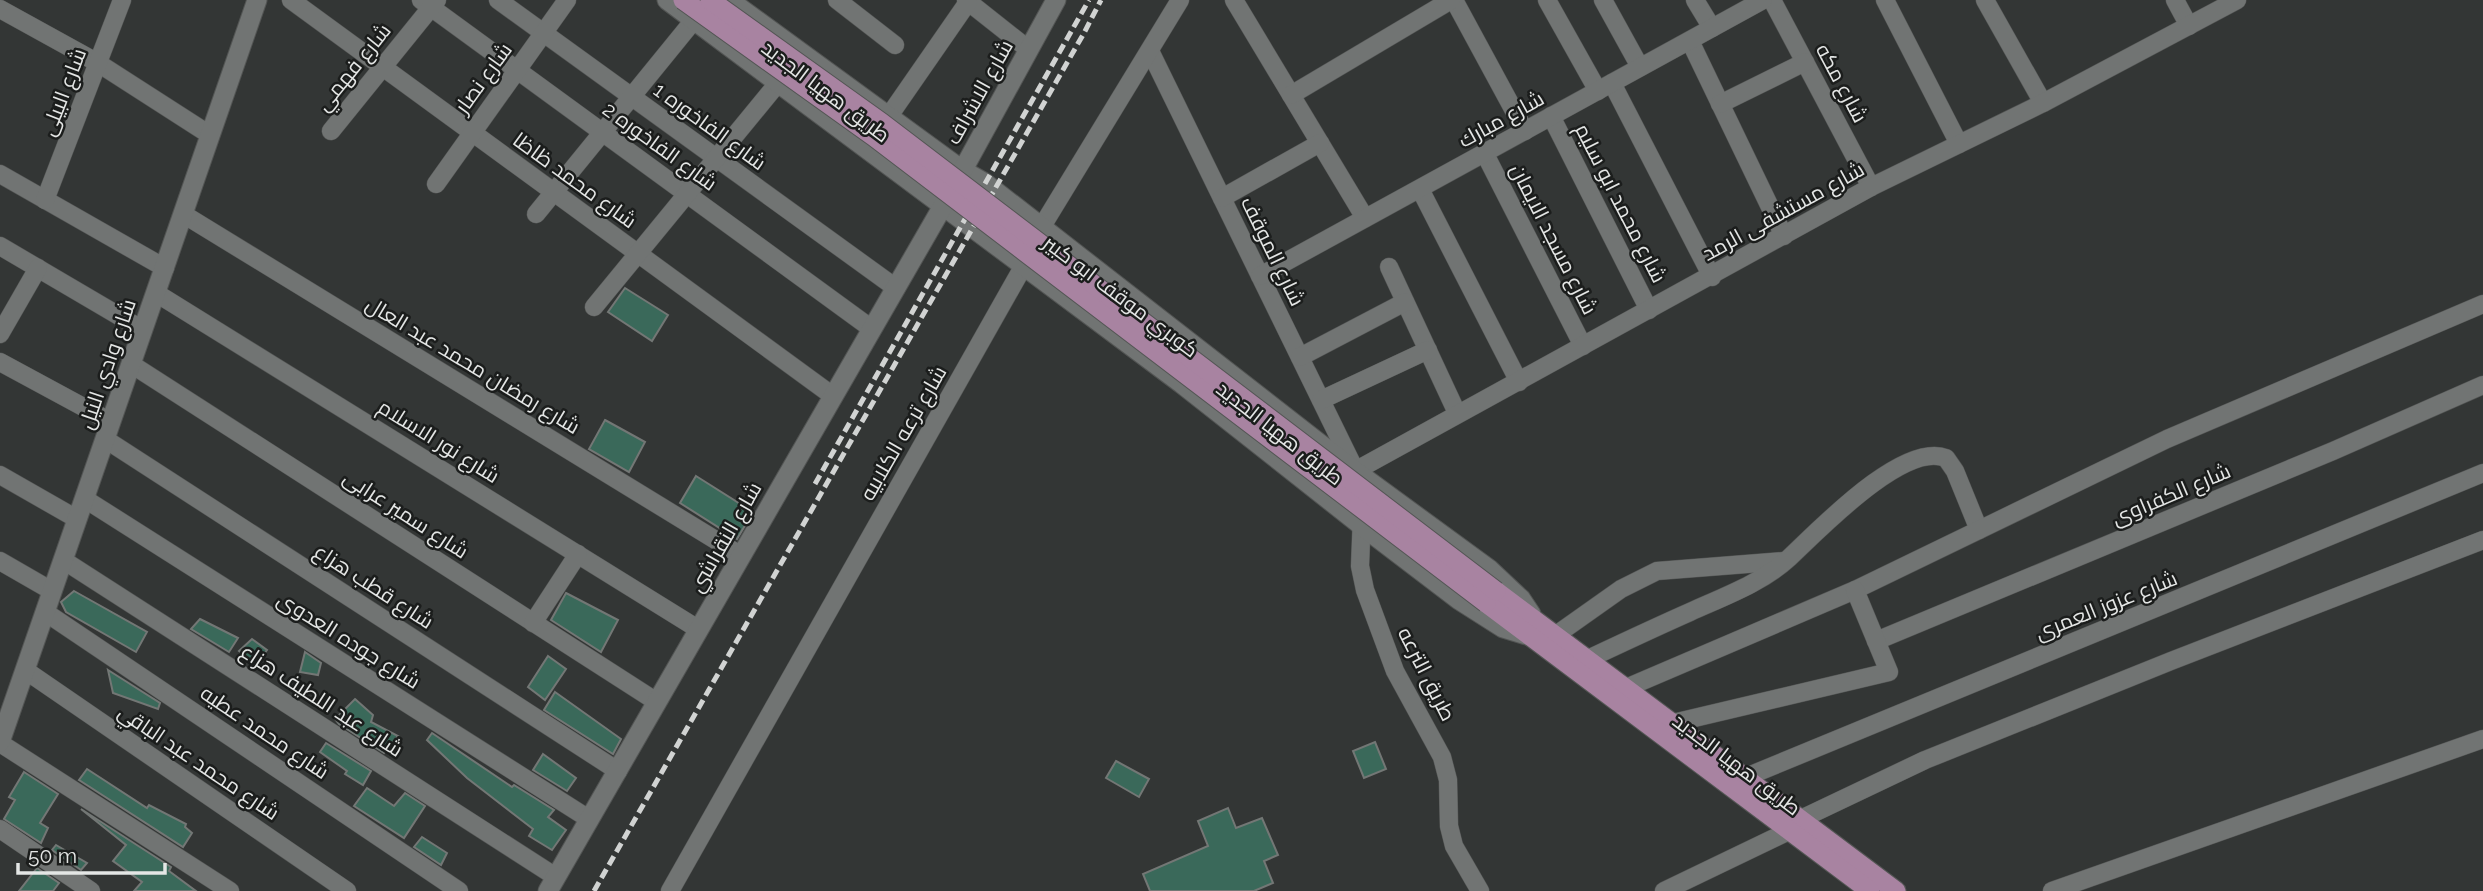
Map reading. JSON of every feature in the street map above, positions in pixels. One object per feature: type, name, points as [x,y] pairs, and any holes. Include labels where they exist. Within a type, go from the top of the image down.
[{"type":"main road","name":"كوبري موقف ابو كبير","points":[[683,0],[873,136],[1491,597]]},
{"type":"main road","name":"كوبري موقف ابو كبير","points":[[710,0],[882,123],[1531,628]]},
{"type":"main road","name":"طريق ههيا الجديد","points":[[1531,628],[1556,635],[1746,777],[1795,825],[1870,891]]},
{"type":"main road","name":"طريق ههيا الجديد","points":[[1531,628],[1795,825],[1896,891]]},
{"type":"street","points":[[3,0],[0,8],[98,63],[211,135]]},
{"type":"street","name":"شارع البيلى","points":[[45,200],[122,0]]},
{"type":"street","name":"شارع محمد ظاظا","points":[[291,0],[833,396]]},
{"type":"street","name":"شارع الفاخوره 1","points":[[498,0],[896,288]]},
{"type":"street","name":"شارع نصار","points":[[436,184],[567,0]]},
{"type":"street","name":"طريق ههيا الجديد","points":[[667,0],[1182,384],[1362,526],[1480,614],[1503,628],[1531,628],[1521,599],[1489,569],[1355,471],[985,183],[962,170],[729,0]]},
{"type":"street","points":[[837,0],[895,45]]},
{"type":"street","name":"شارع الاشراف","points":[[943,206],[1056,0]]},
{"type":"street","name":"شارع ترعه الكلابيه","points":[[670,891],[1023,267],[1041,228],[1180,0]]},
{"type":"street","points":[[1291,95],[1423,8],[1452,0],[1525,131]]},
{"type":"street","points":[[1547,0],[1605,87],[1712,276]]},
{"type":"street","points":[[1603,0],[1640,67]]},
{"type":"street","points":[[1695,0],[1712,28]]},
{"type":"street","name":"شارع مبارك","points":[[1260,276],[1763,0]]},
{"type":"street","name":"شارع مكه","points":[[1772,0],[1871,187]]},
{"type":"street","points":[[1885,0],[1959,144]]},
{"type":"street","points":[[1985,0],[2043,103]]},
{"type":"street","points":[[2175,0],[2189,26]]},
{"type":"street","name":"شارع مستشفى الرمد","points":[[1355,471],[1871,187],[2043,103],[2238,0]]},
{"type":"street","name":"شارع وادي النيل","points":[[0,742],[211,135],[254,1]]},
{"type":"street","points":[[888,116],[967,1],[1028,48]]},
{"type":"street","points":[[1240,2],[1291,95],[1365,218]]},
{"type":"street","name":"شارع فهمي","points":[[331,131],[430,3]]},
{"type":"street","name":"شارع الفاخوره 2","points":[[430,3],[517,70],[872,329]]},
{"type":"street","points":[[536,214],[694,20]]},
{"type":"street","points":[[1690,41],[1784,236]]},
{"type":"street","name":"شارع الموقف","points":[[1150,51],[1355,471]]},
{"type":"street","points":[[1720,103],[1805,62]]},
{"type":"street","points":[[594,307],[778,83]]},
{"type":"street","name":"شارع محمد ابو سليم","points":[[1551,117],[1649,310]]},
{"type":"street","points":[[1222,198],[1320,143]]},
{"type":"street","name":"شارع مسجد الايمان","points":[[1485,154],[1583,346]]},
{"type":"street","points":[[0,174],[164,268]]},
{"type":"street","points":[[1420,189],[1519,382]]},
{"type":"street","name":"شارع النقراشي","points":[[552,884],[943,206]]},
{"type":"street","name":"شارع رمضان محمد عبد العال","points":[[183,214],[740,555]]},
{"type":"street","points":[[0,246],[143,330]]},
{"type":"street","points":[[1389,267],[1457,413]]},
{"type":"street","points":[[0,334],[38,268]]},
{"type":"street","name":"شارع نور الاسلام","points":[[156,293],[698,629]]},
{"type":"street","points":[[1300,357],[1405,302]]},
{"type":"street","points":[[1626,688],[1854,590],[2166,439],[2483,304]]},
{"type":"street","points":[[1321,400],[1428,351]]},
{"type":"street","name":"شارع قطب هزاع","points":[[0,362],[618,771]]},
{"type":"street","name":"شارع سمير عرابى","points":[[131,364],[656,702]]},
{"type":"street","name":"شارع الكفراوى","points":[[1876,641],[2333,451],[2483,385]]},
{"type":"street","points":[[1588,659],[1753,583],[1787,561],[1816,529],[1870,485],[1917,458],[1929,455],[1945,458],[1955,471],[1979,530]]},
{"type":"street","name":"طريق الترعه","points":[[1355,471],[1361,496],[1360,566],[1365,590],[1395,671],[1442,757],[1448,780],[1449,826],[1454,846],[1480,891]]},
{"type":"street","name":"شارع عزوز العمرى","points":[[1746,777],[2483,473]]},
{"type":"street","points":[[0,475],[78,519]]},
{"type":"street","name":"شارع جوده العدوى","points":[[85,499],[589,819]]},
{"type":"street","points":[[1664,891],[1925,760],[2483,540]]},
{"type":"street","points":[[533,623],[578,554]]},
{"type":"street","name":"شارع عبد اللطيف هزاع","points":[[63,560],[552,884]]},
{"type":"street","points":[[0,561],[52,591]]},
{"type":"street","points":[[1556,635],[1620,589],[1657,571],[1787,561]]},
{"type":"street","points":[[1673,723],[1889,672],[1854,590]]},
{"type":"street","name":"شارع محمد عطيه","points":[[45,612],[459,891]]},
{"type":"street","name":"شارع محمد عبد الباقي","points":[[25,670],[347,891]]},
{"type":"street","points":[[2052,891],[2483,739]]},
{"type":"street","points":[[0,742],[230,891]]},
{"type":"street","points":[[0,829],[90,891]]},
{"type":"building","points":[[625,288],[668,315],[652,341],[608,312]]},
{"type":"building","points":[[605,420],[645,442],[629,472],[589,449]]},
{"type":"building","points":[[696,476],[753,512],[737,539],[680,503]]},
{"type":"building","points":[[74,591],[147,632],[136,652],[66,612],[61,602]]},
{"type":"building","points":[[566,593],[618,620],[601,652],[551,620]]},
{"type":"building","points":[[200,619],[238,638],[229,652],[191,629]]},
{"type":"building","points":[[252,639],[267,650],[256,665],[239,651]]},
{"type":"building","points":[[305,652],[321,663],[318,675],[300,672]]},
{"type":"building","points":[[548,656],[566,669],[545,700],[528,687]]},
{"type":"building","points":[[108,670],[160,703],[158,709],[113,693]]},
{"type":"building","points":[[555,692],[621,739],[613,754],[544,710]]},
{"type":"building","points":[[355,699],[373,715],[371,722],[398,736],[384,753],[335,719]]},
{"type":"building","points":[[432,733],[512,787],[514,785],[554,810],[548,817],[566,830],[552,850],[529,836],[533,829],[467,778],[427,740]]},
{"type":"building","points":[[1375,742],[1386,769],[1364,778],[1353,751]]},
{"type":"building","points":[[326,743],[371,771],[363,785],[345,774],[347,771],[320,752]]},
{"type":"building","points":[[543,754],[576,778],[567,791],[533,770]]},
{"type":"building","points":[[1116,761],[1149,779],[1139,797],[1106,778]]},
{"type":"building","points":[[87,769],[147,808],[149,805],[186,824],[185,827],[192,833],[183,847],[79,780]]},
{"type":"building","points":[[24,772],[58,794],[40,823],[48,828],[41,843],[4,819],[15,800],[9,797]]},
{"type":"building","points":[[367,788],[394,806],[405,793],[425,806],[404,838],[354,806]]},
{"type":"building","points":[[1228,808],[1236,828],[1262,818],[1278,855],[1264,861],[1273,883],[1254,891],[1150,891],[1143,874],[1208,846],[1198,821]]},
{"type":"building","points":[[81,809],[171,867],[169,871],[196,891],[134,891],[142,882],[113,861],[126,845]]},
{"type":"building","points":[[422,837],[447,853],[441,865],[414,847]]},
{"type":"building","points":[[56,845],[87,863],[81,870],[52,850]]},
{"type":"building","points":[[37,868],[59,883],[53,891],[19,891]]},
{"type":"railway","points":[[815,484],[1089,0]]},
{"type":"railway","points":[[594,891],[1101,0]]}]
